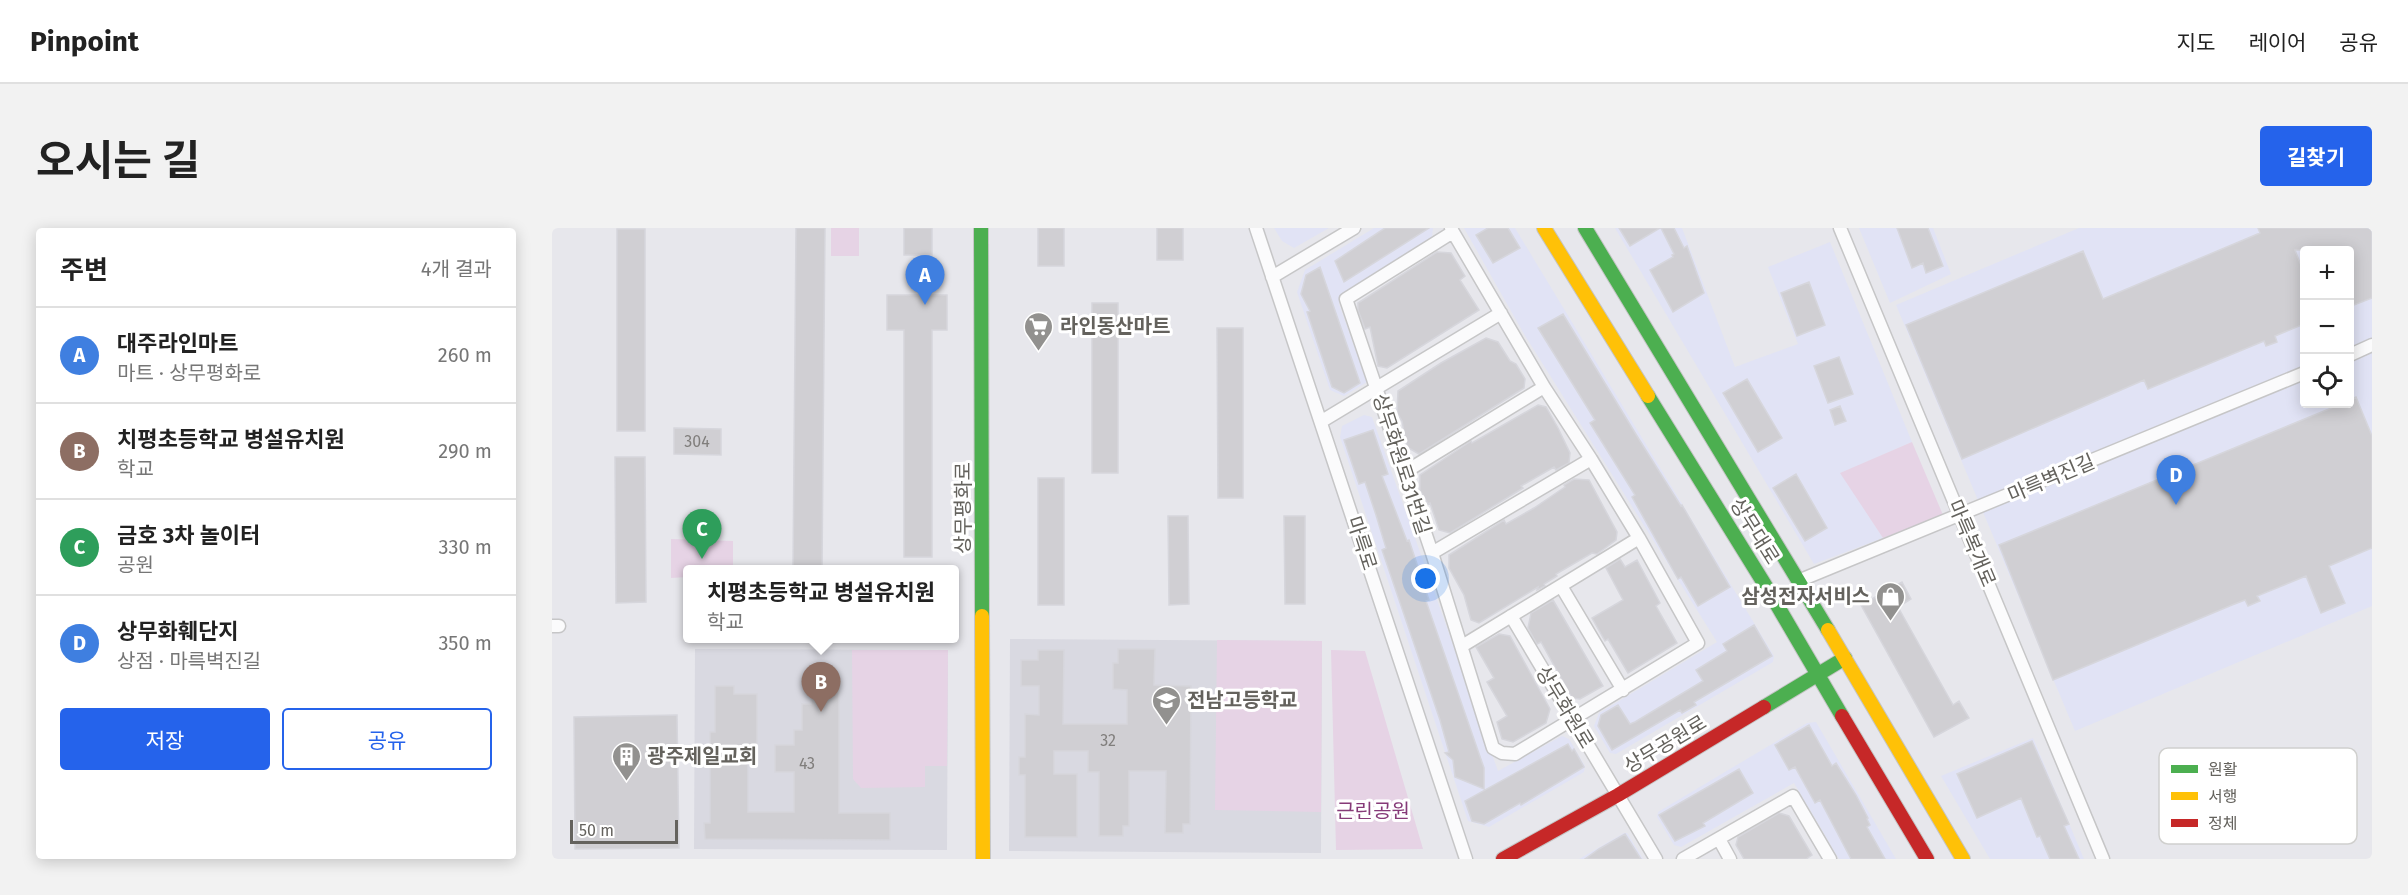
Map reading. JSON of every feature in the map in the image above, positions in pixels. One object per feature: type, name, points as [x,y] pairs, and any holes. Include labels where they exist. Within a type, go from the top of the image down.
[{"type":"main road","name":"상무평화로","points":[[981,228],[983,859]]},
{"type":"main road","name":"상무대로","points":[[1544,228],[1818,674],[1927,859]]},
{"type":"main road","name":"상무대로","points":[[1585,228],[1845,658],[1963,859]]},
{"type":"main road","name":"상무공원로","points":[[1503,859],[1618,795],[1845,658]]},
{"type":"street","name":"마륵로","points":[[1256,228],[1466,859]]},
{"type":"street","points":[[1272,277],[1354,228]]},
{"type":"street","name":"마륵복개로","points":[[1840,228],[2103,859]]},
{"type":"street","points":[[1452,230],[1544,387],[1639,538],[1462,646]]},
{"type":"street","name":"상무화원로31번길","points":[[1452,230],[1346,299],[1432,553],[1493,748],[1502,753],[1515,754],[1698,643],[1639,538]]},
{"type":"street","points":[[1322,421],[1501,313]]},
{"type":"street","points":[[2351,354],[2372,345]]},
{"type":"street","name":"마륵벽진길","points":[[1798,581],[1961,516],[2300,375]]},
{"type":"street","points":[[1405,472],[1544,387]]},
{"type":"street","points":[[1432,553],[1591,459]]},
{"type":"street","points":[[1561,586],[1623,690]]},
{"type":"street","name":"상무화원로","points":[[1511,616],[1656,859]]},
{"type":"street","points":[[1683,859],[1793,796],[1830,859]]},
{"type":"street","points":[[1719,839],[1730,859]]},
{"type":"shaded area","points":[[1274,228],[1329,228],[1294,248],[1282,241]]},
{"type":"shaded area","points":[[1374,228],[1433,228],[1432,237],[1341,295],[1339,304],[1367,382],[1344,396],[1330,390],[1297,292],[1305,270]]},
{"type":"shaded area","points":[[1464,228],[1515,228],[1774,656],[1773,662],[1616,754],[1610,753],[1594,726],[1599,713],[1717,642],[1524,334]]},
{"type":"shaded area","points":[[1615,228],[1682,228],[1735,367],[1798,344],[1768,267],[1830,242],[1912,442],[1841,473],[1883,538],[1814,564]]},
{"type":"shaded area","points":[[1859,228],[1933,228],[1951,274],[1890,303]]},
{"type":"shaded area","points":[[2079,228],[2372,228],[2372,606],[2075,731],[1896,305]]},
{"type":"shaded area","points":[[1364,415],[1372,417],[1498,771],[1562,736],[1569,739],[1585,766],[1584,772],[1489,827],[1468,821],[1340,437],[1342,426]]},
{"type":"shaded area","name":"전남고등학교","points":[[1010,639],[1322,641],[1321,853],[1009,851]]},
{"type":"shaded area","points":[[695,649],[948,650],[947,850],[694,849]]},
{"type":"shaded area","points":[[1816,722],[1896,859],[1839,859],[1794,783],[1681,847],[1674,845],[1657,817],[1658,812],[1807,723]]},
{"type":"shaded area","points":[[2033,738],[2084,859],[1990,859],[1941,776]]},
{"type":"shaded area","points":[[1627,833],[1643,859],[1579,859]]},
{"type":"green space","points":[[831,228],[859,228],[859,256],[831,256]]},
{"type":"green space","points":[[1912,442],[1943,515],[1883,538],[1840,473]]},
{"type":"green space","points":[[671,539],[733,541],[733,565],[683,565],[683,577],[671,578]]},
{"type":"green space","points":[[1217,640],[1322,641],[1321,812],[1215,810]]},
{"type":"green space","points":[[852,650],[948,650],[947,766],[925,766],[925,787],[861,788],[853,779]]},
{"type":"green space","name":"근린공원","points":[[1331,650],[1365,651],[1423,849],[1336,850]]},
{"type":"building","points":[[796,228],[825,228],[822,565],[793,565]]},
{"type":"building","points":[[904,228],[932,228],[932,255],[904,255]]},
{"type":"building","points":[[1038,228],[1064,228],[1064,266],[1038,266]]},
{"type":"building","points":[[1157,228],[1183,228],[1183,260],[1157,260]]},
{"type":"building","points":[[1385,228],[1429,228],[1344,282],[1335,261]]},
{"type":"building","points":[[1488,228],[1508,228],[1520,248],[1493,263],[1476,235]]},
{"type":"building","points":[[1619,228],[1660,228],[1630,246]]},
{"type":"building","points":[[1661,228],[1674,228],[1684,248],[1687,246],[1704,293],[1673,312],[1650,270],[1673,257],[1674,254]]},
{"type":"building","points":[[1897,228],[1928,228],[1943,266],[1926,273],[1923,263],[1912,268]]},
{"type":"building","points":[[2258,228],[2372,228],[2372,298],[2354,305],[2354,246],[2300,246],[2300,250],[2295,250],[2300,263],[2300,326],[2275,336],[2277,342],[2266,346],[2264,341],[2148,389],[2144,380],[1962,459],[1906,325],[2083,251],[2103,299],[2260,233]]},
{"type":"building","points":[[617,229],[645,229],[645,431],[617,431]]},
{"type":"building","points":[[1437,252],[1451,253],[1465,276],[1460,280],[1479,310],[1387,368],[1378,366],[1370,327],[1365,329],[1358,310],[1358,303]]},
{"type":"building","points":[[1320,267],[1360,383],[1344,393],[1332,387],[1307,312],[1310,311],[1301,294],[1306,275]]},
{"type":"building","points":[[1809,282],[1825,325],[1797,336],[1781,293]]},
{"type":"building","points":[[887,295],[947,295],[947,330],[932,330],[932,557],[904,557],[904,330],[887,330]]},
{"type":"building","points":[[1092,303],[1118,303],[1118,473],[1092,473]]},
{"type":"building","points":[[1563,314],[1682,505],[1730,587],[1698,606],[1681,577],[1678,579],[1632,497],[1635,495],[1590,423],[1595,420],[1538,328]]},
{"type":"building","points":[[1217,328],[1243,328],[1243,498],[1218,498]]},
{"type":"building","points":[[1486,338],[1498,342],[1510,361],[1516,364],[1525,379],[1524,388],[1419,454],[1407,447],[1402,421],[1397,413],[1398,391],[1441,363]]},
{"type":"building","points":[[1839,357],[1853,394],[1828,403],[1814,366]]},
{"type":"building","points":[[1747,379],[1782,438],[1758,452],[1723,393]]},
{"type":"building","points":[[2356,397],[2372,436],[2372,548],[2329,566],[2345,603],[2321,613],[2306,576],[2257,596],[2260,601],[2248,606],[2245,600],[2053,680],[1999,545],[2331,408],[2354,408],[2354,398]]},
{"type":"building","points":[[1538,405],[1546,407],[1558,428],[1570,453],[1569,463],[1556,470],[1554,467],[1521,486],[1523,488],[1450,533],[1439,530],[1430,503],[1428,504],[1420,490],[1420,475],[1471,441],[1472,443]]},
{"type":"building","points":[[1840,406],[1846,421],[1835,425],[1830,410]]},
{"type":"building","points":[[674,428],[721,429],[721,455],[674,454]]},
{"type":"building","points":[[1373,430],[1388,474],[1382,476],[1407,541],[1409,540],[1429,600],[1426,601],[1484,768],[1484,789],[1455,777],[1453,760],[1445,753],[1449,752],[1440,720],[1382,550],[1386,548],[1376,515],[1365,482],[1359,484],[1344,440]]},
{"type":"building","points":[[615,457],[645,457],[646,602],[616,603]]},
{"type":"building","points":[[1796,474],[1827,528],[1805,541],[1773,488]]},
{"type":"building","points":[[1038,478],[1064,478],[1064,605],[1038,605]]},
{"type":"building","points":[[1574,479],[1589,480],[1617,532],[1616,540],[1597,554],[1592,553],[1556,574],[1557,576],[1544,584],[1545,586],[1537,590],[1538,587],[1479,623],[1471,620],[1464,595],[1449,568],[1449,555],[1504,520],[1506,524],[1534,508]]},
{"type":"building","points":[[1168,516],[1188,516],[1189,604],[1169,605]]},
{"type":"building","points":[[1284,516],[1305,516],[1305,604],[1285,604]]},
{"type":"building","points":[[1620,559],[1625,567],[1637,560],[1660,603],[1656,606],[1677,643],[1628,673],[1608,639],[1605,641],[1592,618],[1623,600],[1606,568]]},
{"type":"building","points":[[1902,582],[1911,599],[1898,607],[1953,705],[1959,701],[1969,718],[1934,737],[1861,605]]},
{"type":"building","points":[[1553,600],[1603,686],[1580,699],[1572,698],[1541,642],[1537,644],[1528,628],[1531,613]]},
{"type":"building","points":[[1754,625],[1772,656],[1694,702],[1696,705],[1682,713],[1680,710],[1612,750],[1598,726],[1601,715],[1618,705],[1630,724],[1635,722],[1703,681],[1696,670],[1727,651],[1723,644]]},
{"type":"building","points":[[1499,634],[1510,636],[1550,709],[1546,723],[1513,742],[1502,739],[1497,722],[1507,716],[1487,682],[1494,678],[1476,647]]},
{"type":"building","name":"전남고등학교","points":[[1118,649],[1155,649],[1154,685],[1191,686],[1190,824],[1183,824],[1183,833],[1165,833],[1166,771],[1129,771],[1129,826],[1123,826],[1123,836],[1099,836],[1099,772],[1088,772],[1088,751],[1054,751],[1054,774],[1077,774],[1077,837],[1025,837],[1025,775],[1019,775],[1019,757],[1025,757],[1025,714],[1039,715],[1039,686],[1021,686],[1021,660],[1038,660],[1038,650],[1064,650],[1063,724],[1127,724],[1127,690],[1113,689],[1113,663],[1118,663]]},
{"type":"building","points":[[811,685],[839,685],[839,813],[890,813],[890,840],[705,839],[704,823],[710,823],[710,732],[715,732],[715,686],[734,686],[734,694],[757,694],[757,753],[748,753],[748,812],[794,812],[794,772],[775,772],[775,745],[794,745],[794,730],[802,730],[802,704],[811,704]]},
{"type":"building","name":"광주제일교회","points":[[677,715],[679,848],[575,849],[574,717]]},
{"type":"building","points":[[1809,725],[1832,766],[1836,763],[1856,795],[1868,818],[1870,825],[1867,827],[1885,859],[1851,859],[1820,800],[1815,803],[1795,767],[1789,770],[1775,745]]},
{"type":"building","points":[[2032,741],[2069,824],[2064,826],[2079,859],[2050,859],[2040,836],[2037,837],[2021,798],[1977,818],[1957,774]]},
{"type":"building","points":[[1568,744],[1572,751],[1574,749],[1584,767],[1521,805],[1520,803],[1484,824],[1472,821],[1465,801]]},
{"type":"building","points":[[1739,769],[1753,793],[1703,823],[1705,826],[1675,841],[1659,815]]},
{"type":"building","points":[[1779,813],[1789,816],[1812,855],[1806,859],[1744,859],[1736,845],[1738,837]]},
{"type":"building","points":[[1625,834],[1641,859],[1585,859],[1599,849]]},
{"type":"traffic: fast","points":[[981,228],[982,616]]},
{"type":"traffic: fast","points":[[1585,228],[1828,630]]},
{"type":"traffic: fast","points":[[1648,396],[1770,593],[1842,716]]},
{"type":"traffic: fast","points":[[1764,707],[1845,658]]},
{"type":"traffic: slow","points":[[1544,228],[1648,396]]},
{"type":"traffic: slow","points":[[982,616],[983,859]]},
{"type":"traffic: slow","points":[[1828,630],[1963,859]]},
{"type":"traffic: jam","points":[[1503,859],[1618,795],[1764,707]]},
{"type":"traffic: jam","points":[[1842,716],[1927,859]]},
{"type":"place","name":"대주라인마트","points":[[925,305]]},
{"type":"place","name":"라인동산마트","points":[[1039,352]]},
{"type":"place","name":"상무화훼단지","points":[[2176,505]]},
{"type":"place","name":"금호 3차 놀이터","points":[[702,559]]},
{"type":"place","name":"삼성전자서비스","points":[[1891,622]]},
{"type":"place","name":"치평초등학교 병설유치원","points":[[821,712]]},
{"type":"place","name":"전남고등학교","points":[[1166,726]]},
{"type":"place","name":"광주제일교회","points":[[626,782]]}]
